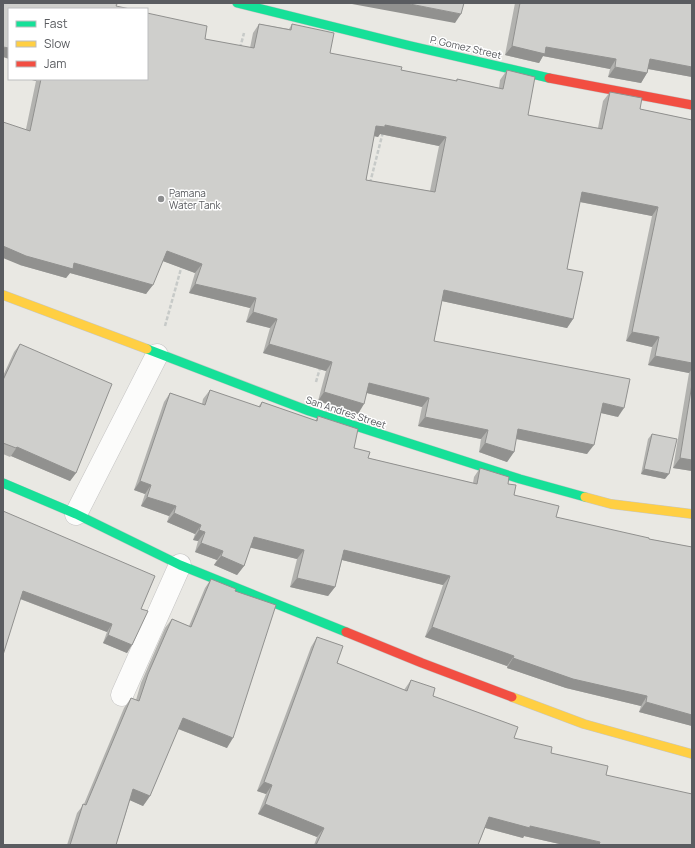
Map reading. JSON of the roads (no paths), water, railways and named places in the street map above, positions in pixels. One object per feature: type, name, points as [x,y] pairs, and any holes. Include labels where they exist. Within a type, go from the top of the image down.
[{"type":"street","name":"P. Gomez Street","points":[[237,3],[553,79],[692,105]]},
{"type":"street","name":"San Andres Street","points":[[3,295],[157,355],[309,411],[527,481],[611,504],[692,514]]},
{"type":"street","points":[[76,514],[157,355]]},
{"type":"street","points":[[3,483],[76,514],[180,565],[422,663],[584,724],[692,754]]},
{"type":"street","points":[[122,695],[180,565]]},
{"type":"place","name":"Pamana Water Tank","points":[[161,199]]}]
